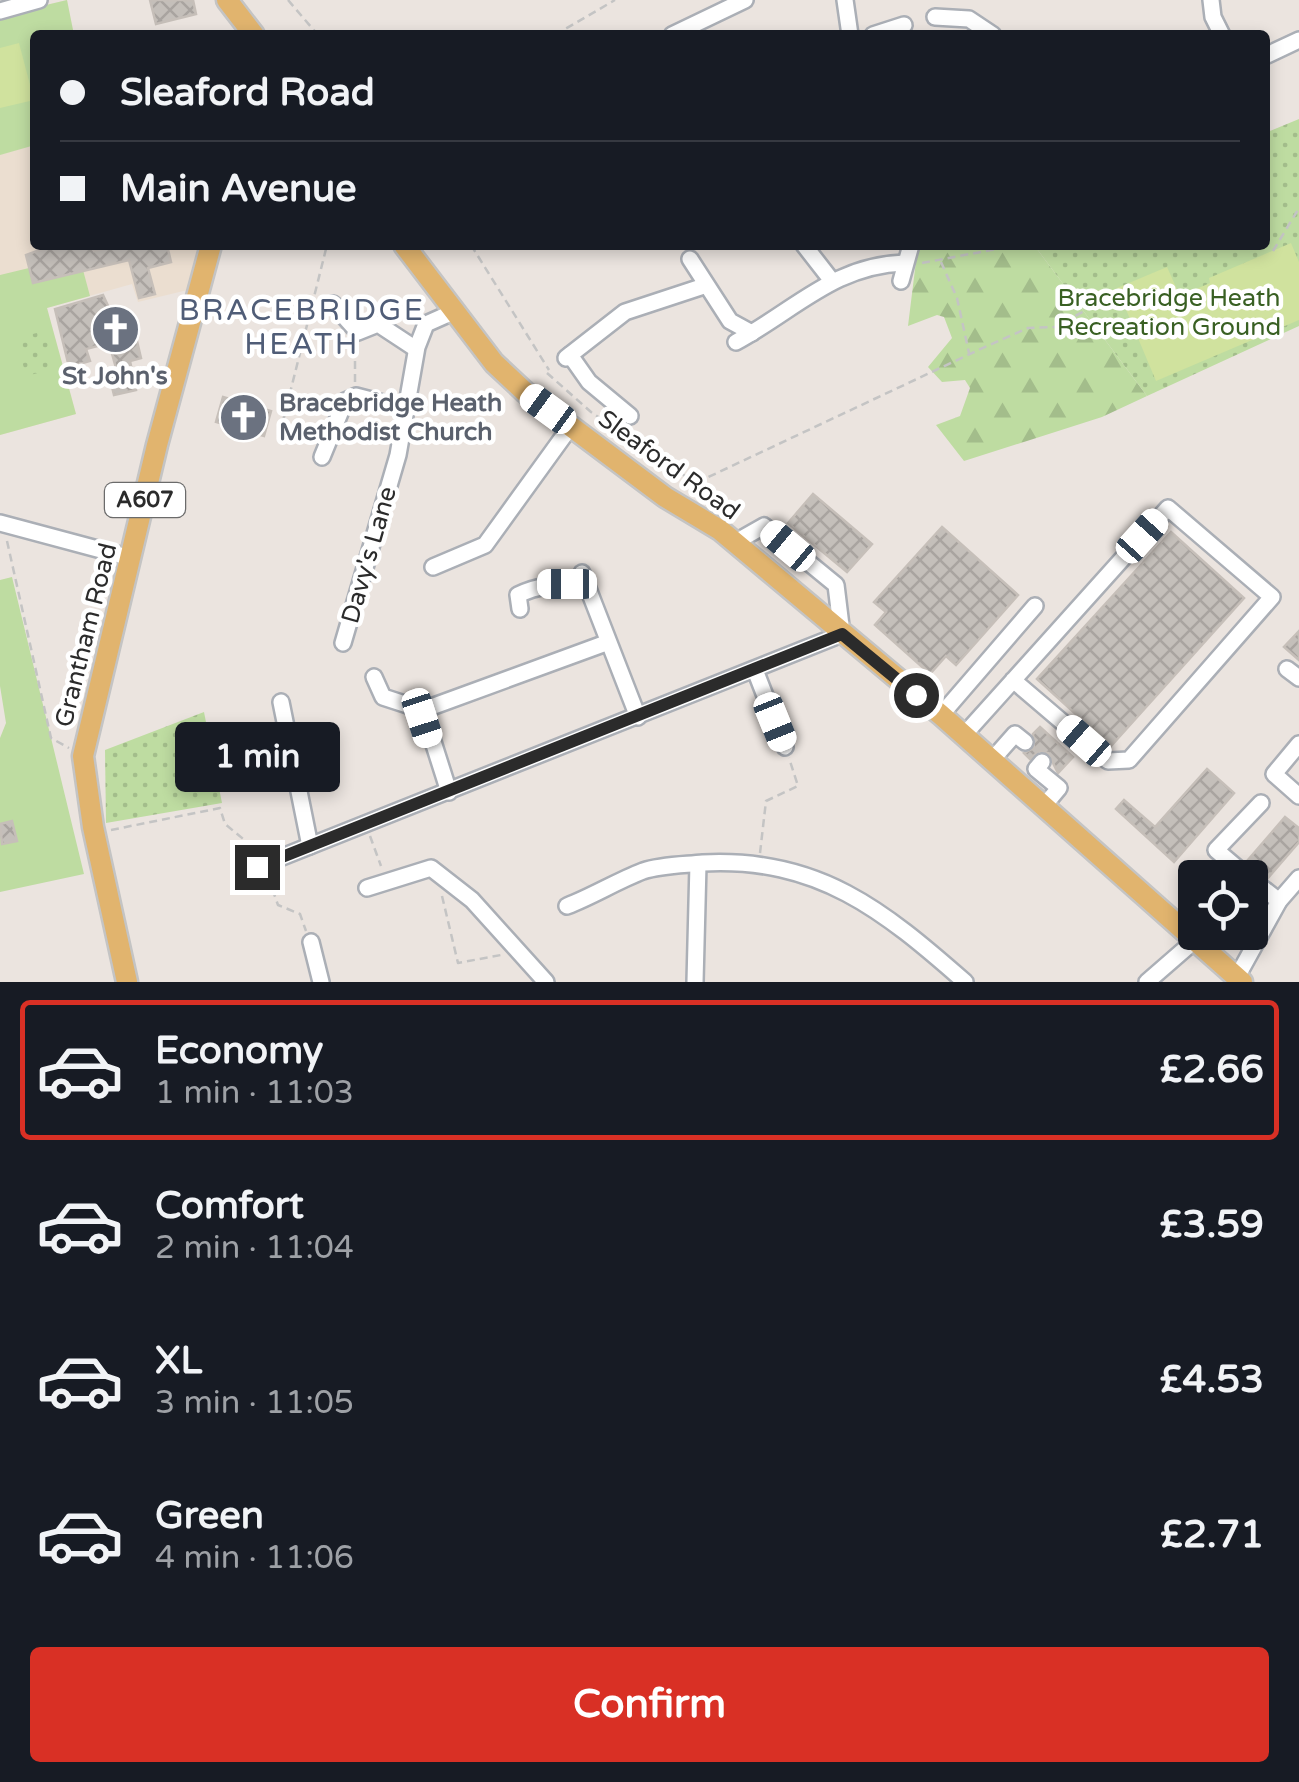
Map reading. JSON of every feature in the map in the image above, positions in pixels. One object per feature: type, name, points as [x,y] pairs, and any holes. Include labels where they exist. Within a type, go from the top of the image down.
[{"type":"main road","points":[[228,0],[250,30]]},
{"type":"main road","name":"Grantham Road","points":[[127,982],[94,833],[84,756],[210,250]]},
{"type":"main road","name":"Sleaford Road","points":[[408,250],[452,312],[525,392],[665,497],[734,543],[941,715],[1178,928]]},
{"type":"main road","name":"Sleaford Road","points":[[1203,950],[1240,980]]},
{"type":"street","points":[[0,11],[39,0]]},
{"type":"street","points":[[702,30],[745,0]]},
{"type":"street","points":[[845,0],[849,30]]},
{"type":"street","points":[[1212,0],[1212,17],[1219,30]]},
{"type":"street","points":[[934,16],[951,14],[988,30]]},
{"type":"street","points":[[890,30],[904,26]]},
{"type":"street","points":[[1270,54],[1299,40]]},
{"type":"street","points":[[808,250],[832,282]]},
{"type":"street","points":[[901,281],[910,250]]},
{"type":"street","points":[[690,259],[730,321],[752,333]]},
{"type":"street","points":[[736,342],[832,282],[873,264],[909,264]]},
{"type":"street","points":[[630,416],[589,382],[568,356],[625,312],[704,286]]},
{"type":"street","points":[[333,304],[357,332],[378,324],[416,349],[426,324],[452,312]]},
{"type":"street","name":"Davy's Lane","points":[[343,643],[398,455],[416,349]]},
{"type":"street","points":[[322,457],[345,401],[360,397],[406,409]]},
{"type":"street","points":[[432,567],[485,545],[571,426]]},
{"type":"street","points":[[964,736],[1013,680],[1168,508],[1272,597],[1129,760],[1108,762],[1013,680]]},
{"type":"street","points":[[2,523],[131,558]]},
{"type":"street","points":[[263,865],[842,634],[836,585],[764,526],[734,543]]},
{"type":"street","points":[[520,609],[518,595],[526,591],[584,578],[638,718]]},
{"type":"street","points":[[941,715],[1035,606]]},
{"type":"street","points":[[374,678],[383,697],[423,710],[606,643]]},
{"type":"street","points":[[755,670],[785,747]]},
{"type":"street","points":[[281,702],[310,846]]},
{"type":"street","points":[[423,710],[449,792]]},
{"type":"street","points":[[992,760],[1015,734],[1025,742]]},
{"type":"street","points":[[1299,744],[1274,774],[1299,796]]},
{"type":"street","points":[[1042,762],[1036,768],[1059,788],[1043,807]]},
{"type":"street","points":[[1228,860],[1216,850],[1261,803]]},
{"type":"street","points":[[695,982],[698,864]]},
{"type":"street","points":[[566,906],[645,870],[698,864],[788,868],[851,893],[902,927],[965,982]]},
{"type":"street","points":[[367,888],[431,868],[472,900],[546,982]]},
{"type":"street","points":[[1240,980],[1278,901],[1299,878]]},
{"type":"street","points":[[1268,893],[1278,901]]},
{"type":"street","points":[[310,942],[321,982]]},
{"type":"street","points":[[1147,982],[1184,950]]},
{"type":"path","points":[[288,0],[314,30]]},
{"type":"path","points":[[564,30],[615,0]]},
{"type":"path","points":[[1273,251],[1299,208]]},
{"type":"path","points":[[280,434],[326,250]]},
{"type":"path","points":[[475,250],[548,372],[591,412],[695,483]]},
{"type":"path","points":[[909,264],[942,262],[996,250]]},
{"type":"path","points":[[942,262],[957,298],[969,354]]},
{"type":"path","points":[[665,497],[969,354],[1028,328],[1056,328],[1084,312]]},
{"type":"path","points":[[357,332],[353,378],[360,397]]},
{"type":"path","points":[[525,392],[568,356]]},
{"type":"path","points":[[2,523],[52,738],[84,756]]},
{"type":"path","points":[[759,864],[766,800],[798,786],[785,747]]},
{"type":"path","points":[[94,833],[220,808],[225,824],[263,865],[278,905],[300,914],[310,942]]},
{"type":"path","points":[[366,824],[386,882]]},
{"type":"path","points":[[436,872],[458,963],[522,952]]},
{"type":"shaded area","points":[[67,0],[73,30],[30,30],[30,250],[207,250],[200,287],[138,302],[132,284],[47,308],[76,414],[0,435],[0,16]]},
{"type":"green space","points":[[67,0],[73,30],[30,30],[30,146],[0,155],[0,16]]},
{"type":"green space","points":[[19,43],[30,85],[30,101],[0,108],[0,48]]},
{"type":"green space","name":"Bracebridge Heath Recreation Ground","points":[[1299,119],[1299,326],[1147,396],[1038,250],[1270,250],[1270,131]]},
{"type":"green space","points":[[1291,243],[1299,262],[1299,320],[1156,381],[1117,288],[1167,267],[1180,296],[1210,283],[1209,278]]},
{"type":"green space","points":[[917,250],[1038,250],[1147,396],[1102,417],[964,461],[936,425],[960,416],[970,388],[965,380],[942,382],[928,367],[952,338],[944,317],[937,315],[908,326]]},
{"type":"green space","points":[[29,268],[33,282],[83,270],[90,296],[47,308],[76,414],[0,435],[0,275]]},
{"type":"green space","points":[[45,331],[54,369],[26,376],[16,338]]},
{"type":"green space","points":[[12,577],[84,874],[0,892],[0,738],[6,723],[0,686],[0,580]]},
{"type":"green space","points":[[204,712],[222,803],[106,823],[105,750]]},
{"type":"building","points":[[150,0],[193,0],[196,14],[156,24]]},
{"type":"building","points":[[40,250],[168,250],[171,262],[148,268],[155,294],[139,298],[129,260],[33,283],[26,255]]},
{"type":"building","points":[[103,295],[116,323],[132,320],[141,358],[130,361],[136,390],[114,395],[108,370],[116,368],[109,343],[86,349],[90,361],[69,367],[55,309]]},
{"type":"building","name":"Bracebridge Heath Methodist Church","points":[[223,397],[271,411],[264,436],[216,422]]},
{"type":"building","points":[[813,494],[872,544],[847,572],[788,523]]},
{"type":"building","points":[[942,527],[1018,595],[956,665],[946,656],[930,674],[875,625],[886,612],[874,602]]},
{"type":"building","points":[[1171,532],[1244,598],[1111,746],[1037,679]]},
{"type":"building","points":[[1299,631],[1299,660],[1284,647]]},
{"type":"building","points":[[1040,727],[1073,757],[1058,773],[1048,753],[1039,751],[1030,759],[1024,753],[1034,748],[1033,734]]},
{"type":"building","points":[[1207,769],[1234,793],[1174,862],[1116,809],[1124,800],[1155,827]]},
{"type":"building","points":[[1285,817],[1299,828],[1299,842],[1268,878],[1268,860],[1248,860]]},
{"type":"building","points":[[12,821],[17,841],[2,844],[0,824]]},
{"type":"place","name":"St John's","points":[[115,330]]},
{"type":"place","name":"Bracebridge Heath Methodist Church","points":[[244,417]]},
{"type":"district","name":"BRACEBRIDGE HEATH","points":[[302,327]]},
{"type":"route","points":[[257,867],[842,634],[916,695]]}]
